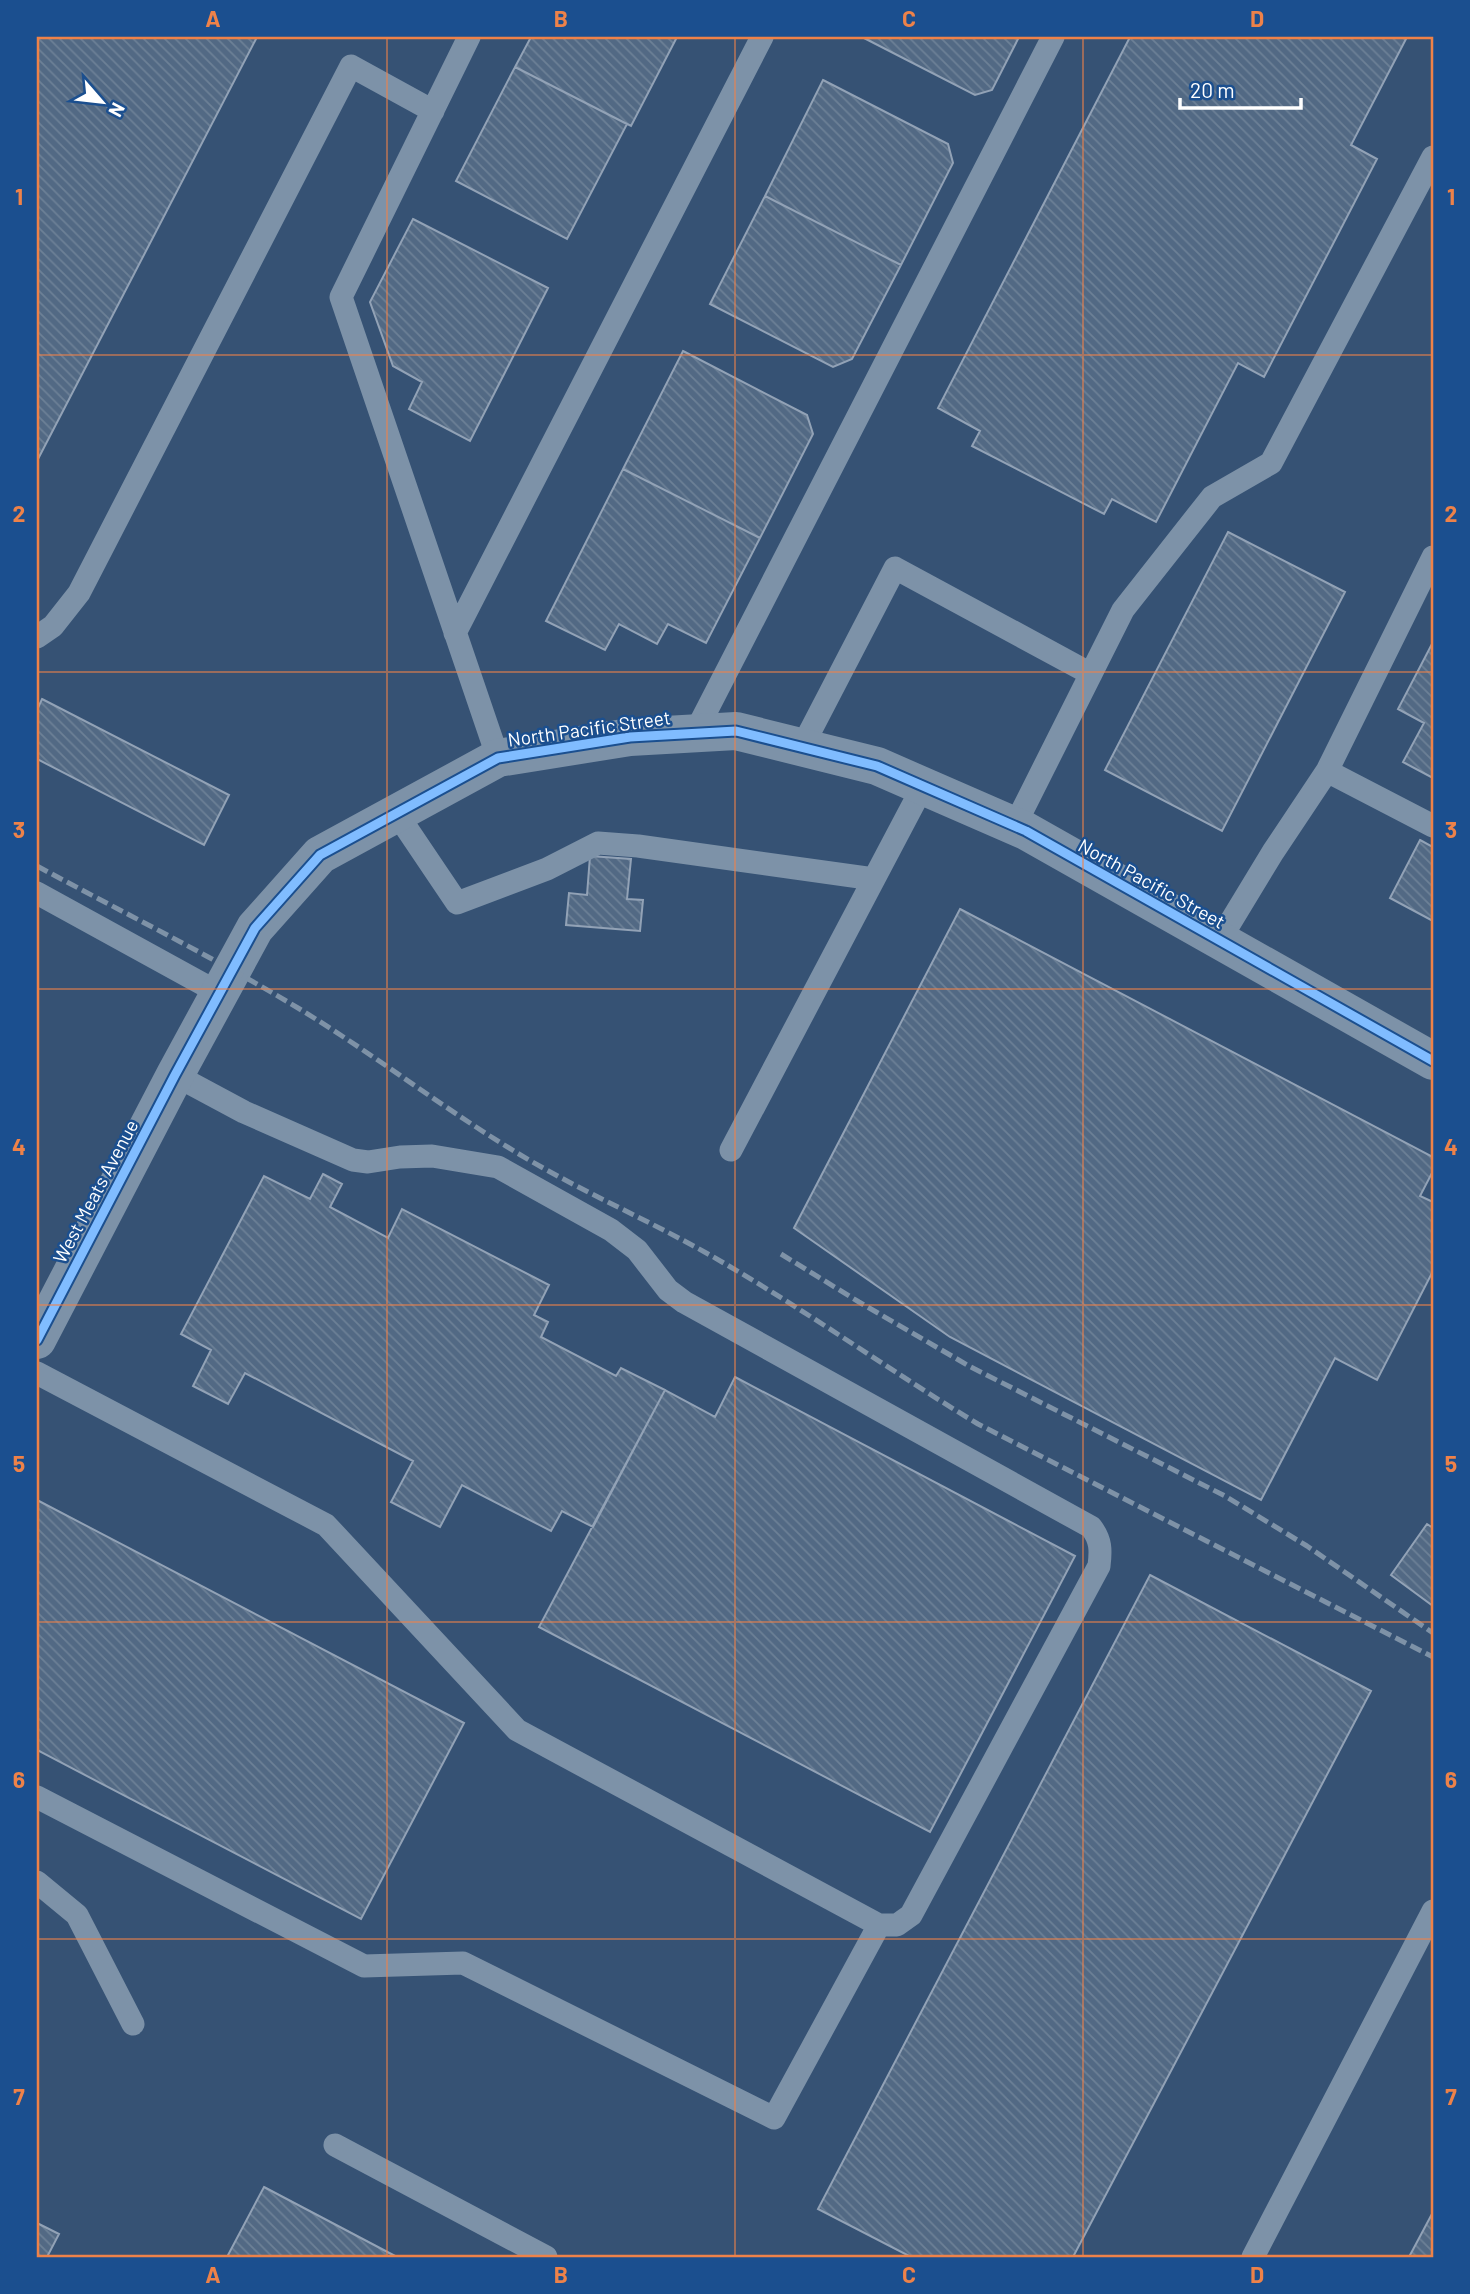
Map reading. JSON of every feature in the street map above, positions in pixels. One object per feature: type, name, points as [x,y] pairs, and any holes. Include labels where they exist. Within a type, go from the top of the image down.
[{"type":"street","name":"North Pacific Street","points":[[170,1085],[255,928],[320,855],[498,758],[630,737],[736,731],[877,766],[1014,827],[1433,1061]]},
{"type":"street","name":"West Meats Avenue","points":[[37,1340],[170,1085]]},
{"type":"lane","points":[[469,37],[341,297],[498,758]]},
{"type":"lane","points":[[456,633],[762,37]]},
{"type":"lane","points":[[695,733],[1053,37]]},
{"type":"lane","points":[[37,637],[53,626],[79,593],[351,66],[433,111]]},
{"type":"lane","points":[[1014,827],[1123,610],[1212,497],[1271,463],[1433,157]]},
{"type":"lane","points":[[1219,941],[1273,852],[1327,771],[1433,556]]},
{"type":"lane","points":[[802,747],[895,568],[1091,674]]},
{"type":"lane","points":[[1327,771],[1433,826]]},
{"type":"lane","points":[[732,1150],[923,786]]},
{"type":"lane","points":[[397,814],[457,903],[547,870],[598,843],[638,846],[874,879]]},
{"type":"lane","points":[[37,893],[219,993]]},
{"type":"lane","points":[[37,1373],[326,1525],[517,1730],[879,1925],[897,1925],[911,1915],[1099,1566],[1101,1550],[1098,1537],[1091,1527],[684,1302],[668,1290],[637,1250],[611,1230],[498,1167],[432,1156],[400,1157],[368,1163],[353,1160],[244,1112],[170,1085]]},
{"type":"lane","points":[[37,1797],[364,1966],[463,1963],[774,2118],[879,1925]]},
{"type":"lane","points":[[37,1882],[77,1915],[133,2024]]},
{"type":"lane","points":[[1253,2257],[1433,1911]]},
{"type":"lane","points":[[335,2145],[546,2257]]},
{"type":"building","points":[[37,37],[257,37],[37,461]]},
{"type":"building","points":[[531,37],[677,37],[631,126],[515,67]]},
{"type":"building","points":[[862,37],[1019,37],[992,90],[975,95]]},
{"type":"building","points":[[1130,37],[1407,37],[1351,145],[1377,159],[1264,377],[1238,363],[1156,522],[1112,499],[1104,514],[972,446],[980,431],[938,408]]},
{"type":"building","points":[[515,67],[627,124],[567,239],[456,181]]},
{"type":"building","points":[[823,80],[948,144],[953,163],[901,265],[765,196]]},
{"type":"building","points":[[765,196],[901,265],[852,359],[833,367],[710,304]]},
{"type":"building","points":[[413,219],[548,288],[470,441],[409,409],[422,382],[393,366],[370,302]]},
{"type":"building","points":[[683,351],[807,415],[813,434],[760,538],[623,469]]},
{"type":"building","points":[[623,469],[760,538],[706,643],[668,624],[657,644],[619,624],[605,650],[546,621]]},
{"type":"building","points":[[1228,532],[1345,592],[1222,831],[1105,770]]},
{"type":"building","points":[[1433,642],[1433,778],[1403,762],[1424,723],[1398,709]]},
{"type":"building","points":[[42,699],[229,795],[204,845],[37,759],[37,710]]},
{"type":"building","points":[[1420,840],[1433,847],[1433,921],[1390,898]]},
{"type":"building","points":[[590,856],[631,859],[627,899],[643,900],[640,931],[566,925],[569,893],[587,895]]},
{"type":"building","points":[[960,909],[1433,1157],[1433,1171],[1420,1196],[1433,1202],[1433,1271],[1377,1380],[1335,1358],[1261,1500],[950,1337],[794,1228]]},
{"type":"building","points":[[323,1174],[342,1184],[330,1207],[388,1238],[402,1209],[549,1285],[534,1315],[548,1322],[541,1337],[616,1376],[621,1368],[665,1390],[593,1527],[562,1511],[551,1531],[462,1485],[440,1527],[391,1502],[413,1461],[245,1373],[228,1404],[193,1386],[211,1350],[181,1334],[264,1176],[310,1199]]},
{"type":"building","points":[[735,1377],[1075,1556],[930,1832],[539,1627],[665,1390],[715,1417]]},
{"type":"building","points":[[37,1500],[464,1723],[361,1919],[37,1750]]},
{"type":"building","points":[[1427,1524],[1433,1528],[1433,1606],[1391,1575]]},
{"type":"building","points":[[1150,1575],[1371,1691],[1073,2257],[911,2257],[818,2209]]},
{"type":"building","points":[[264,2187],[397,2257],[227,2257]]},
{"type":"building","points":[[1433,2212],[1433,2257],[1409,2257]]},
{"type":"building","points":[[37,2223],[59,2234],[47,2257],[37,2257]]},
{"type":"railway","points":[[37,866],[266,989],[353,1043],[514,1151],[722,1262],[978,1424],[1433,1657]]},
{"type":"railway","points":[[781,1254],[969,1366],[1225,1496],[1307,1546],[1433,1633]]},
{"type":"cycle path","points":[[37,1340],[255,928],[320,855],[498,758],[630,737],[736,731],[877,766],[1026,831],[1433,1061]]}]
